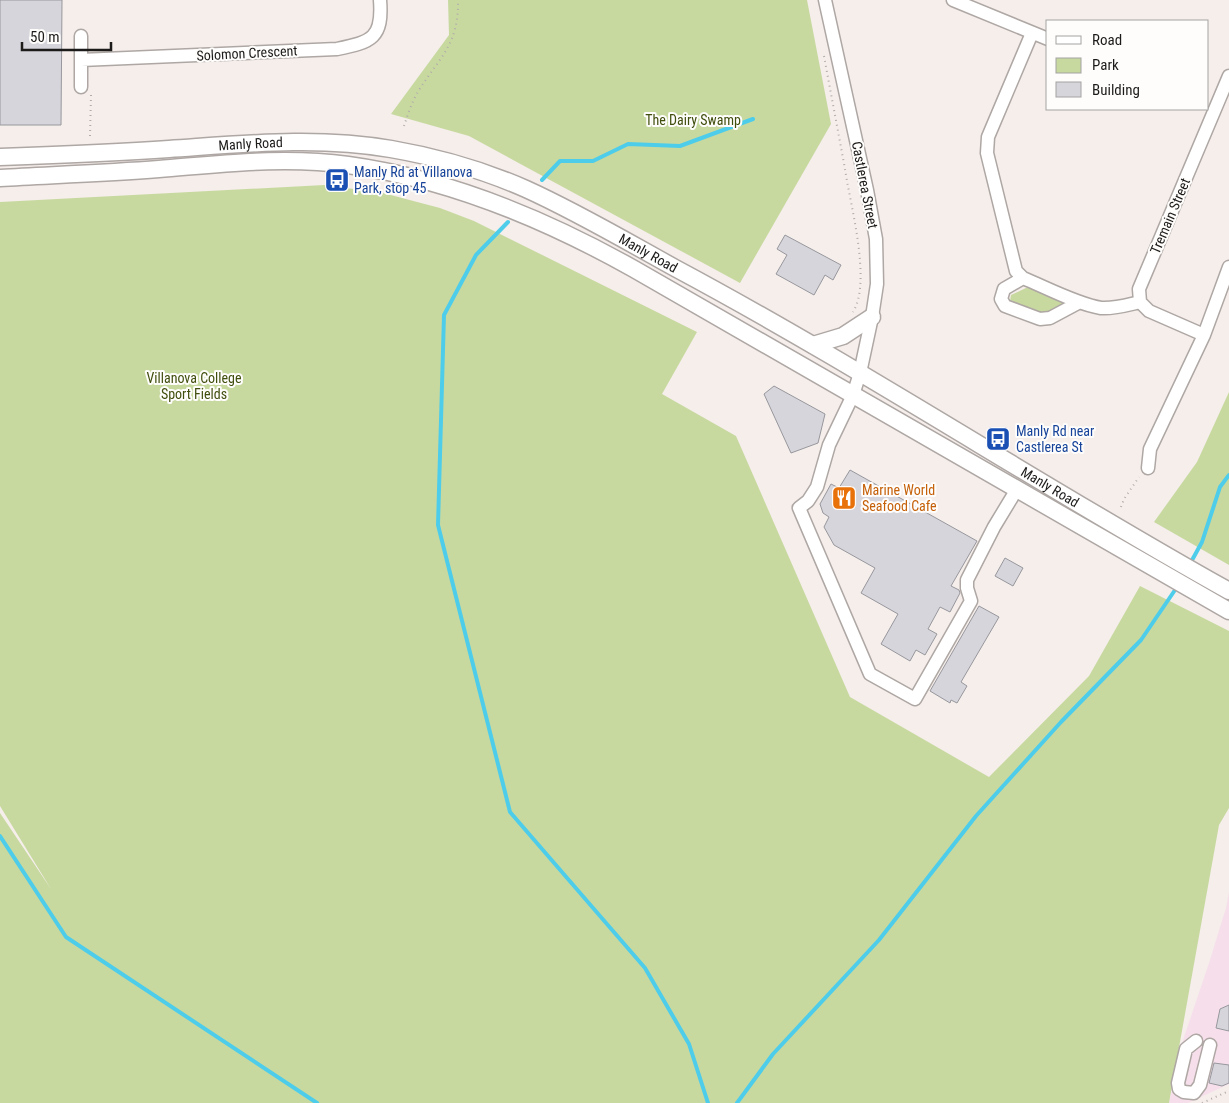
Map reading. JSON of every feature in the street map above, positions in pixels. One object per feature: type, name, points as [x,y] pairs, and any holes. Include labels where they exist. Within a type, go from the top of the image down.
[{"type":"main road","name":"Manly Road","points":[[0,157],[91,154],[300,142],[357,145],[388,149],[431,157],[472,168],[545,198],[733,299],[860,372],[1046,485],[1229,591]]},
{"type":"main road","name":"Manly Road","points":[[0,178],[283,160],[346,165],[415,178],[504,206],[583,241],[1229,611]]},
{"type":"main road","points":[[813,345],[843,336],[872,317]]},
{"type":"street","name":"Solomon Crescent","points":[[81,60],[337,49],[361,44],[370,39],[379,28],[380,0]]},
{"type":"street","name":"Castlerea Street","points":[[825,0],[867,190],[876,239],[878,277],[872,317],[853,395],[829,446],[818,487],[808,501],[799,508],[870,674],[915,699],[971,600],[967,588],[967,580],[994,527],[1017,489]]},
{"type":"street","points":[[953,0],[1046,38]]},
{"type":"street","points":[[1032,33],[988,137],[987,153],[1016,271],[1023,278],[1080,302],[1101,308],[1121,307],[1140,302],[1149,311],[1198,333]]},
{"type":"street","points":[[81,36],[81,60],[86,88]]},
{"type":"street","name":"Tremain Street","points":[[1140,302],[1139,289],[1212,107],[1229,76]]},
{"type":"street","points":[[1148,468],[1150,449],[1198,333],[1229,267]]},
{"type":"street","points":[[1023,278],[1004,289],[1001,299],[1005,306],[1040,319],[1050,318],[1080,302]]},
{"type":"street","points":[[1196,1041],[1186,1049],[1178,1082],[1179,1089],[1184,1092],[1194,1092],[1200,1086],[1210,1045]]},
{"type":"path","points":[[404,126],[418,90],[446,54],[454,36],[458,0]]},
{"type":"path","points":[[824,56],[861,266],[858,304],[853,312]]},
{"type":"path","points":[[86,88],[90,136]]},
{"type":"path","points":[[1121,507],[1124,498],[1136,480],[1148,468]]},
{"type":"path","points":[[1202,1103],[1229,1091]]},
{"type":"shaded area","points":[[1229,892],[1229,1084],[1188,1103],[1169,1103],[1184,1037],[1209,963]]},
{"type":"green space","name":"The Dairy Swamp","points":[[448,0],[807,0],[831,124],[740,283],[469,136],[391,114],[449,35]]},
{"type":"green space","name":"Villanova College Sport Fields","points":[[324,185],[383,193],[440,208],[474,221],[697,332],[662,394],[736,436],[850,697],[989,777],[1089,676],[1140,586],[1229,631],[1229,808],[1219,825],[1169,1103],[0,1103],[0,813],[51,889],[0,806],[0,202]]},
{"type":"green space","points":[[1028,287],[1064,304],[1044,314],[1010,301],[1011,295]]},
{"type":"green space","points":[[1229,392],[1229,565],[1154,522],[1197,462]]},
{"type":"building","points":[[0,0],[62,0],[61,125],[0,125]]},
{"type":"building","points":[[785,235],[841,265],[833,280],[825,275],[814,295],[776,274],[787,255],[777,249]]},
{"type":"building","points":[[774,386],[825,414],[818,443],[791,453],[764,394]]},
{"type":"building","points":[[850,470],[977,541],[951,586],[959,590],[960,593],[950,612],[940,607],[928,629],[937,634],[925,655],[916,650],[910,661],[881,644],[898,614],[861,593],[875,568],[834,545],[824,527],[829,517],[823,513],[820,504],[831,484],[839,488]]},
{"type":"building","points":[[1005,558],[1023,568],[1013,586],[995,576]]},
{"type":"building","points":[[979,606],[999,617],[961,682],[967,686],[957,703],[951,700],[950,703],[930,691]]},
{"type":"building","points":[[1229,1005],[1229,1031],[1216,1028],[1220,1009]]},
{"type":"building","points":[[1214,1063],[1229,1065],[1229,1083],[1222,1086],[1209,1083]]},
{"type":"waterway","points":[[542,180],[560,161],[593,161],[628,144],[680,146],[753,119]]},
{"type":"waterway","points":[[508,222],[476,255],[444,315],[438,525],[510,812],[645,968],[689,1044],[708,1103]]},
{"type":"waterway","points":[[1191,562],[1202,542],[1220,487],[1229,475]]},
{"type":"waterway","points":[[737,1103],[773,1054],[879,940],[976,816],[1061,722],[1141,640],[1175,590]]},
{"type":"waterway","points":[[0,836],[66,937],[317,1103]]},
{"type":"place","name":"Manly Rd at Villanova Park, stop 45","points":[[337,180]]},
{"type":"place","name":"Manly Rd near Castlerea St","points":[[998,439]]},
{"type":"place","name":"Marine World Seafood Cafe","points":[[844,498]]}]
